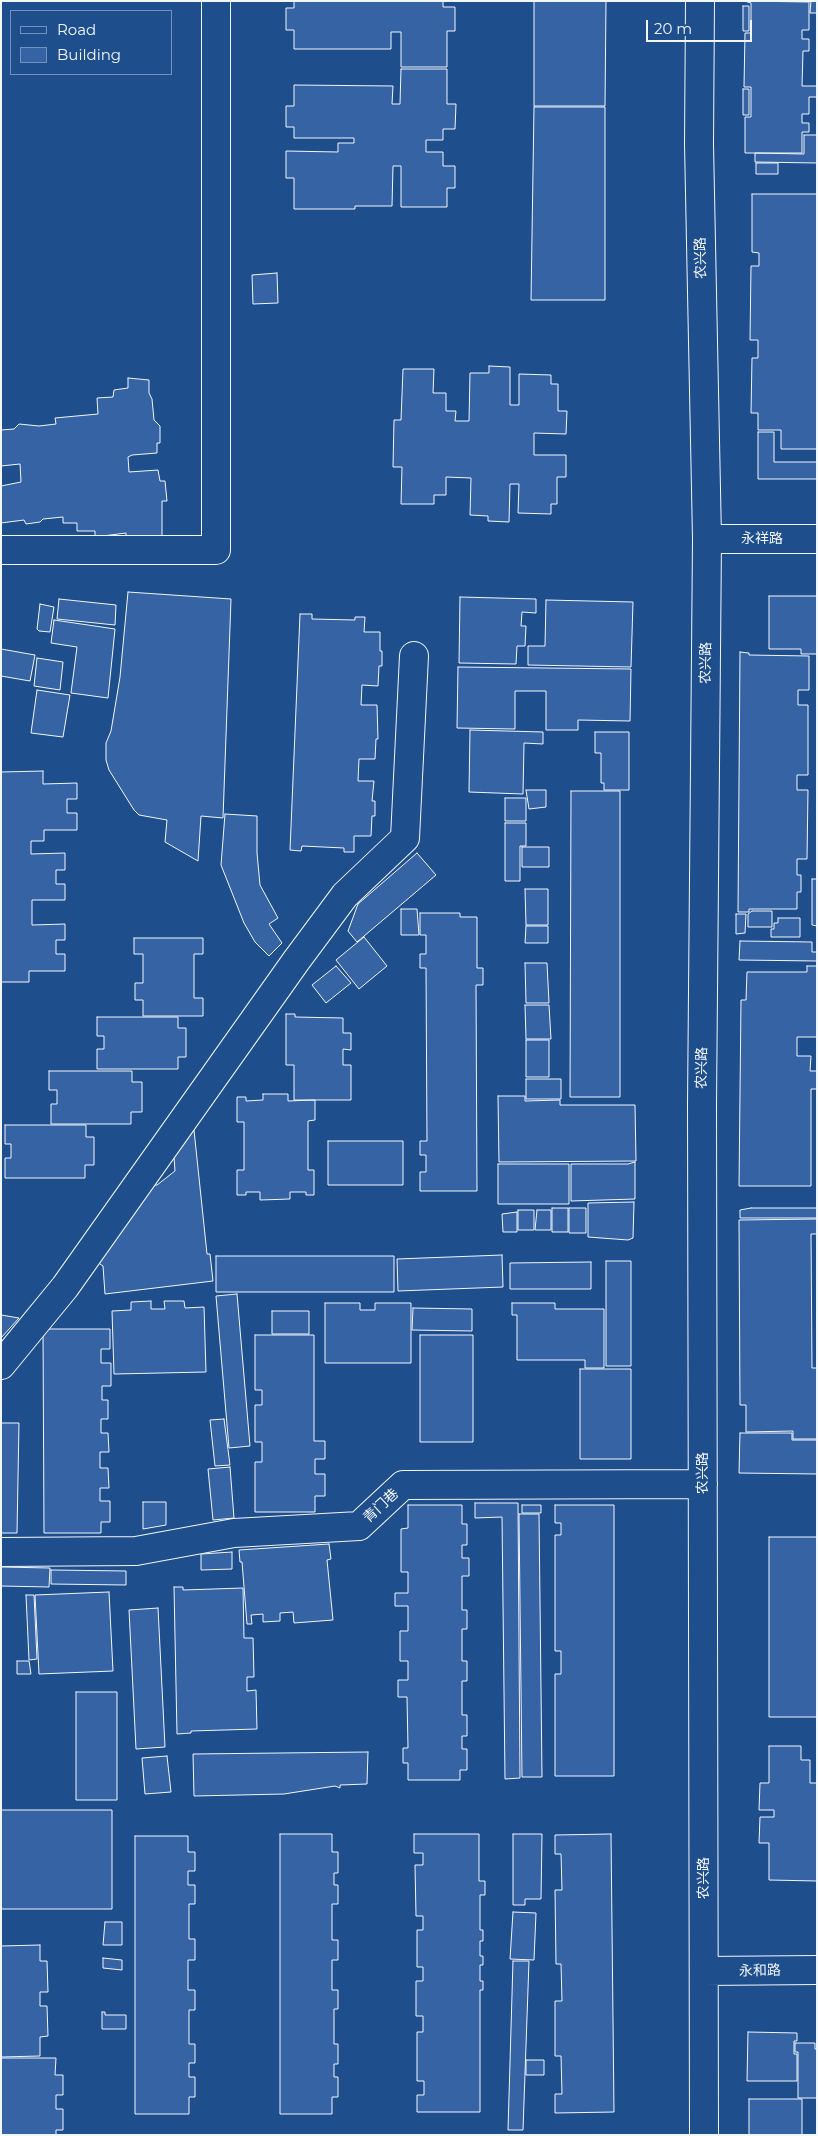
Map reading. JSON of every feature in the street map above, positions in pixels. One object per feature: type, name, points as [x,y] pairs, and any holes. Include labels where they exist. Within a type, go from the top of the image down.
[{"type":"street","points":[[1,550],[216,550],[216,1]]},
{"type":"street","name":"农兴路","points":[[700,1],[699,144],[707,539],[702,1104],[704,2135]]},
{"type":"street","name":"永祥路","points":[[707,539],[817,539]]},
{"type":"street","points":[[1,1365],[64,1287],[345,895],[405,838],[414,656]]},
{"type":"street","name":"青门巷","points":[[1,1552],[136,1551],[234,1533],[360,1526],[403,1485],[703,1484]]},
{"type":"street","name":"永和路","points":[[704,1971],[817,1970]]},
{"type":"building","points":[[294,1],[443,1],[443,7],[455,7],[455,31],[447,31],[447,67],[401,67],[401,32],[391,32],[391,49],[294,49],[294,30],[286,30],[286,8],[294,8]]},
{"type":"building","points":[[534,1],[606,1],[605,106],[534,106]]},
{"type":"building","points":[[744,1],[809,2],[809,30],[802,30],[802,39],[809,39],[809,51],[803,51],[802,86],[817,86],[817,97],[809,97],[809,114],[802,114],[802,123],[809,123],[809,132],[802,132],[802,153],[745,153],[745,117],[751,117],[751,87],[744,87],[745,33],[751,33],[751,3]]},
{"type":"building","points":[[811,1],[817,1],[817,13],[810,13]]},
{"type":"building","points":[[743,6],[749,6],[749,31],[743,31]]},
{"type":"building","points":[[401,69],[447,69],[447,104],[456,104],[455,129],[443,129],[443,140],[426,140],[426,152],[443,152],[443,166],[455,166],[455,188],[447,188],[447,207],[401,207],[401,166],[393,166],[392,206],[355,206],[355,209],[294,209],[294,178],[286,178],[286,151],[338,152],[338,143],[354,143],[354,138],[294,138],[294,127],[286,127],[286,106],[294,106],[294,85],[393,86],[392,104],[400,104]]},
{"type":"building","points":[[743,89],[749,89],[749,115],[743,115]]},
{"type":"building","points":[[534,107],[605,107],[605,300],[531,300]]},
{"type":"building","points":[[804,135],[817,135],[817,163],[755,162],[755,153],[804,154]]},
{"type":"building","points":[[756,163],[778,163],[778,174],[756,174]]},
{"type":"building","points":[[752,194],[817,194],[817,449],[781,449],[781,430],[758,430],[758,413],[751,413],[752,358],[758,358],[758,340],[750,340],[751,266],[759,266],[759,253],[752,252]]},
{"type":"building","points":[[277,273],[278,303],[253,304],[252,275]]},
{"type":"building","points":[[489,366],[510,367],[510,405],[519,405],[519,374],[551,375],[551,384],[558,384],[558,411],[567,411],[566,434],[534,433],[534,455],[566,455],[566,477],[557,477],[557,504],[551,504],[551,514],[518,513],[519,484],[510,484],[509,522],[488,521],[488,516],[470,515],[471,478],[446,477],[446,495],[434,495],[434,504],[401,504],[402,467],[393,467],[394,420],[401,420],[403,369],[434,369],[433,393],[446,393],[446,411],[456,411],[455,421],[469,421],[470,373],[489,373]]},
{"type":"building","points":[[128,378],[149,380],[149,393],[152,399],[154,420],[160,426],[160,443],[157,443],[157,453],[128,457],[129,472],[158,470],[160,481],[165,481],[167,501],[162,501],[162,545],[126,540],[126,533],[95,537],[95,531],[77,531],[77,523],[63,523],[63,517],[43,519],[40,522],[26,524],[24,520],[1,523],[1,486],[21,482],[20,464],[1,466],[1,430],[14,429],[19,424],[39,426],[56,424],[55,418],[98,414],[97,398],[113,397],[114,390],[128,388]]},
{"type":"building","points":[[758,432],[774,432],[774,462],[817,462],[817,479],[758,479]]},
{"type":"building","points":[[128,592],[231,599],[223,818],[201,816],[198,861],[165,842],[167,820],[139,815],[134,810],[109,770],[106,760],[106,743],[111,731],[120,677]]},
{"type":"building","points":[[769,596],[817,596],[817,654],[801,654],[801,649],[769,649]]},
{"type":"building","points":[[460,597],[536,599],[536,613],[522,612],[521,626],[526,626],[525,646],[517,646],[516,664],[459,663]]},
{"type":"building","points":[[59,599],[116,605],[115,625],[57,619]]},
{"type":"building","points":[[546,600],[633,602],[631,667],[528,665],[528,646],[545,646]]},
{"type":"building","points":[[40,604],[54,607],[50,632],[37,629]]},
{"type":"building","points":[[300,614],[312,614],[312,619],[355,620],[355,617],[365,617],[364,632],[380,632],[382,666],[379,666],[378,686],[362,685],[361,705],[377,705],[378,739],[376,739],[375,759],[359,759],[358,781],[374,781],[372,801],[375,801],[375,816],[372,816],[371,836],[354,836],[354,852],[344,852],[344,848],[302,846],[301,851],[290,850]]},
{"type":"building","points":[[54,620],[115,629],[108,698],[71,693],[77,647],[51,643]]},
{"type":"building","points":[[1,649],[35,655],[30,681],[1,676]]},
{"type":"building","points":[[740,652],[749,653],[749,655],[809,656],[809,690],[798,690],[798,705],[808,705],[808,775],[797,775],[797,790],[808,790],[807,859],[797,859],[797,875],[801,875],[801,892],[797,892],[797,909],[749,909],[749,912],[738,912]]},
{"type":"building","points":[[37,658],[63,662],[60,690],[34,686]]},
{"type":"building","points":[[458,667],[631,669],[630,721],[578,720],[578,730],[546,730],[546,691],[515,691],[515,729],[457,728]]},
{"type":"building","points":[[37,690],[70,695],[63,737],[31,733]]},
{"type":"building","points":[[470,730],[543,732],[543,744],[524,743],[523,794],[469,792]]},
{"type":"building","points":[[595,732],[629,732],[629,790],[604,790],[604,783],[601,783],[601,753],[595,753]]},
{"type":"building","points":[[43,771],[43,784],[77,783],[77,799],[67,799],[67,813],[77,813],[77,830],[44,830],[44,841],[31,841],[31,854],[65,853],[65,870],[56,870],[56,884],[65,884],[65,900],[32,900],[32,925],[65,924],[65,940],[56,940],[56,954],[65,954],[65,971],[29,971],[29,982],[1,982],[1,772]]},
{"type":"building","points":[[526,790],[546,790],[546,807],[529,809]]},
{"type":"building","points":[[571,791],[620,791],[620,1097],[570,1097]]},
{"type":"building","points":[[505,798],[526,798],[526,821],[505,821]]},
{"type":"building","points":[[225,814],[257,816],[257,853],[260,885],[278,918],[269,924],[282,943],[269,956],[255,942],[244,923],[221,865]]},
{"type":"building","points":[[505,823],[526,823],[526,846],[520,846],[520,881],[505,881]]},
{"type":"building","points":[[522,847],[549,847],[549,867],[522,867]]},
{"type":"building","points":[[417,853],[436,875],[357,942],[348,931],[358,904]]},
{"type":"building","points":[[812,879],[817,879],[817,926],[812,925]]},
{"type":"building","points":[[525,889],[548,889],[548,925],[526,925]]},
{"type":"building","points":[[401,909],[417,909],[419,935],[401,935]]},
{"type":"building","points":[[752,911],[772,911],[772,927],[748,927],[748,914]]},
{"type":"building","points":[[420,913],[460,913],[460,917],[477,917],[477,968],[483,968],[483,985],[476,985],[477,1191],[420,1191],[420,1172],[426,1172],[426,1155],[420,1155],[420,1141],[427,1141],[426,968],[420,968],[420,954],[426,954],[426,935],[420,935]]},
{"type":"building","points":[[736,914],[746,914],[745,933],[736,934]]},
{"type":"building","points":[[778,918],[800,918],[800,937],[771,937],[771,929],[774,929],[774,923],[778,923]]},
{"type":"building","points":[[526,926],[548,926],[548,943],[525,943]]},
{"type":"building","points":[[364,937],[387,966],[359,989],[336,960]]},
{"type":"building","points":[[134,938],[203,938],[203,954],[194,954],[194,998],[203,998],[203,1016],[143,1016],[143,1000],[135,1000],[135,983],[143,983],[143,954],[134,954]]},
{"type":"building","points":[[740,941],[812,942],[812,952],[817,952],[817,961],[739,960]]},
{"type":"building","points":[[525,963],[547,963],[549,1003],[526,1003]]},
{"type":"building","points":[[336,966],[351,983],[326,1003],[312,985]]},
{"type":"building","points":[[807,966],[817,966],[817,1037],[797,1037],[797,1056],[811,1056],[810,1071],[817,1071],[817,1089],[811,1089],[811,1186],[739,1186],[741,1000],[746,1000],[747,972],[807,972]]},
{"type":"building","points":[[525,1005],[549,1005],[551,1039],[526,1039]]},
{"type":"building","points":[[286,1014],[295,1014],[295,1017],[343,1018],[343,1033],[351,1033],[351,1050],[343,1049],[343,1065],[351,1065],[351,1100],[294,1100],[294,1065],[286,1065]]},
{"type":"building","points":[[97,1017],[178,1017],[178,1028],[186,1028],[186,1057],[178,1057],[178,1069],[97,1069],[97,1049],[104,1049],[104,1036],[97,1036]]},
{"type":"building","points":[[526,1040],[549,1040],[549,1077],[526,1077]]},
{"type":"building","points":[[49,1071],[132,1071],[132,1082],[142,1082],[142,1112],[131,1112],[131,1124],[51,1124],[51,1104],[57,1104],[57,1090],[49,1090]]},
{"type":"building","points":[[526,1079],[561,1079],[561,1099],[526,1099]]},
{"type":"building","points":[[263,1094],[288,1094],[288,1101],[315,1100],[315,1120],[308,1121],[308,1170],[314,1170],[314,1195],[306,1195],[306,1192],[290,1192],[290,1199],[260,1200],[260,1192],[246,1192],[246,1195],[237,1195],[237,1170],[244,1170],[244,1122],[237,1122],[237,1097],[246,1097],[246,1101],[263,1100]]},
{"type":"building","points":[[498,1096],[525,1096],[525,1101],[560,1100],[560,1105],[635,1105],[636,1161],[499,1162]]},
{"type":"building","points":[[5,1125],[86,1125],[86,1137],[94,1137],[94,1165],[85,1165],[85,1178],[5,1178],[5,1158],[11,1158],[11,1144],[5,1144]]},
{"type":"building","points":[[194,1130],[207,1254],[210,1254],[213,1281],[105,1294],[103,1266],[97,1262],[154,1185],[157,1185],[175,1171],[174,1157]]},
{"type":"building","points":[[328,1141],[403,1141],[403,1185],[328,1185]]},
{"type":"building","points":[[635,1162],[635,1199],[571,1201],[571,1164],[628,1164]]},
{"type":"building","points":[[498,1164],[569,1164],[569,1204],[498,1204]]},
{"type":"building","points":[[634,1202],[633,1238],[628,1240],[588,1237],[588,1203]]},
{"type":"building","points":[[552,1208],[568,1208],[568,1232],[552,1232]]},
{"type":"building","points":[[569,1208],[586,1208],[586,1233],[569,1233]]},
{"type":"building","points":[[751,1208],[817,1208],[817,1218],[740,1218],[740,1210]]},
{"type":"building","points":[[518,1210],[534,1210],[534,1230],[518,1230]]},
{"type":"building","points":[[537,1210],[551,1210],[551,1230],[535,1230]]},
{"type":"building","points":[[517,1212],[517,1232],[503,1232],[502,1214]]},
{"type":"building","points":[[817,1219],[817,1234],[811,1234],[812,1368],[817,1368],[817,1439],[793,1439],[793,1431],[746,1432],[746,1405],[740,1405],[739,1220]]},
{"type":"building","points":[[502,1255],[503,1287],[398,1291],[397,1259]]},
{"type":"building","points":[[216,1256],[394,1256],[394,1292],[216,1292]]},
{"type":"building","points":[[606,1261],[631,1261],[631,1366],[606,1366]]},
{"type":"building","points":[[591,1262],[591,1289],[510,1289],[510,1263]]},
{"type":"building","points":[[237,1294],[250,1446],[229,1448],[216,1296]]},
{"type":"building","points":[[151,1301],[151,1309],[165,1309],[164,1301],[184,1301],[185,1308],[204,1307],[206,1372],[114,1374],[112,1311],[131,1310],[131,1302]]},
{"type":"building","points":[[325,1303],[360,1303],[360,1310],[375,1310],[375,1303],[411,1303],[411,1363],[325,1363]]},
{"type":"building","points":[[512,1303],[555,1303],[555,1309],[604,1309],[604,1368],[585,1368],[585,1360],[517,1360],[517,1315],[512,1315]]},
{"type":"building","points":[[413,1308],[472,1309],[472,1331],[412,1330]]},
{"type":"building","points":[[272,1311],[309,1311],[309,1334],[272,1334]]},
{"type":"building","points":[[1,1315],[19,1318],[1,1338]]},
{"type":"building","points":[[43,1329],[110,1329],[110,1349],[101,1349],[101,1363],[111,1363],[111,1386],[102,1386],[102,1400],[108,1400],[108,1419],[101,1419],[101,1433],[108,1433],[109,1452],[100,1452],[100,1468],[108,1468],[109,1488],[100,1488],[100,1501],[110,1501],[110,1522],[101,1522],[101,1533],[44,1533]]},
{"type":"building","points":[[255,1335],[314,1335],[314,1441],[325,1441],[325,1459],[315,1459],[315,1474],[325,1474],[325,1496],[315,1496],[315,1512],[255,1512],[255,1462],[262,1462],[262,1442],[255,1442],[255,1405],[262,1405],[262,1390],[255,1390]]},
{"type":"building","points":[[420,1335],[473,1335],[473,1442],[420,1442]]},
{"type":"building","points":[[580,1369],[631,1369],[631,1459],[580,1459]]},
{"type":"building","points":[[224,1419],[230,1465],[215,1466],[210,1420]]},
{"type":"building","points":[[1,1423],[19,1423],[17,1533],[1,1533]]},
{"type":"building","points":[[740,1433],[792,1433],[792,1440],[817,1440],[817,1474],[739,1473]]},
{"type":"building","points":[[230,1467],[234,1518],[213,1520],[208,1469]]},
{"type":"building","points":[[143,1502],[166,1502],[166,1525],[143,1529]]},
{"type":"building","points":[[475,1503],[518,1503],[520,1778],[505,1779],[502,1517],[475,1518]]},
{"type":"building","points":[[408,1505],[462,1505],[462,1524],[467,1524],[467,1545],[462,1545],[462,1558],[469,1558],[469,1576],[462,1576],[462,1610],[467,1610],[467,1629],[462,1629],[462,1661],[467,1661],[467,1681],[462,1681],[462,1715],[467,1715],[467,1736],[462,1736],[462,1749],[467,1749],[467,1770],[460,1770],[460,1780],[408,1780],[408,1763],[403,1763],[403,1748],[408,1748],[407,1697],[398,1697],[398,1680],[408,1680],[408,1661],[400,1661],[400,1631],[408,1631],[408,1606],[395,1606],[395,1593],[408,1593],[408,1572],[401,1572],[401,1529],[408,1528]]},
{"type":"building","points":[[522,1505],[541,1505],[541,1513],[522,1513]]},
{"type":"building","points":[[555,1505],[614,1505],[614,1776],[555,1776],[555,1674],[561,1674],[561,1651],[555,1651],[555,1535],[561,1535],[561,1523],[555,1523]]},
{"type":"building","points":[[519,1514],[539,1514],[542,1777],[522,1777]]},
{"type":"building","points":[[769,1537],[817,1537],[817,1717],[769,1717]]},
{"type":"building","points":[[329,1544],[331,1559],[327,1560],[333,1620],[294,1623],[293,1612],[280,1613],[280,1621],[263,1622],[263,1614],[251,1615],[252,1624],[247,1624],[242,1562],[240,1562],[239,1550]]},
{"type":"building","points":[[232,1552],[232,1569],[201,1570],[201,1554]]},
{"type":"building","points":[[1,1567],[50,1568],[49,1587],[1,1586]]},
{"type":"building","points":[[51,1570],[126,1571],[126,1585],[51,1584]]},
{"type":"building","points":[[174,1587],[183,1587],[183,1590],[243,1588],[244,1638],[253,1638],[254,1677],[247,1677],[247,1691],[256,1690],[257,1729],[191,1731],[191,1733],[177,1734]]},
{"type":"building","points":[[109,1592],[113,1671],[39,1674],[35,1595]]},
{"type":"building","points":[[26,1595],[34,1595],[37,1659],[29,1660]]},
{"type":"building","points":[[158,1608],[165,1747],[136,1749],[129,1610]]},
{"type":"building","points":[[17,1661],[29,1661],[31,1674],[17,1674]]},
{"type":"building","points":[[76,1692],[117,1692],[117,1800],[76,1800]]},
{"type":"building","points":[[769,1746],[801,1746],[801,1760],[810,1760],[810,1783],[817,1783],[817,1881],[769,1880],[769,1843],[759,1843],[760,1817],[774,1817],[774,1810],[759,1810],[760,1783],[769,1783]]},
{"type":"building","points":[[368,1752],[367,1784],[340,1785],[340,1788],[335,1786],[284,1794],[194,1796],[193,1754]]},
{"type":"building","points":[[167,1756],[171,1792],[145,1794],[142,1758]]},
{"type":"building","points":[[1,1810],[112,1810],[112,1909],[1,1909]]},
{"type":"building","points":[[280,1834],[332,1834],[332,1852],[338,1852],[338,1873],[334,1873],[334,1885],[338,1885],[338,1904],[332,1904],[332,1940],[338,1940],[338,1960],[332,1960],[332,1990],[338,1990],[338,2009],[334,2009],[334,2044],[338,2044],[338,2064],[334,2064],[334,2077],[338,2077],[338,2097],[332,2097],[332,2114],[280,2114]]},
{"type":"building","points":[[414,1834],[479,1834],[479,1881],[485,1881],[485,1895],[480,1895],[480,1930],[483,1930],[483,1941],[480,1941],[480,1956],[483,1956],[483,1965],[480,1965],[480,1981],[483,1981],[483,1990],[480,1990],[480,2112],[417,2112],[417,2095],[424,2095],[424,2081],[417,2081],[417,2032],[423,2032],[423,2016],[416,2016],[416,1981],[423,1981],[423,1967],[417,1967],[417,1930],[423,1930],[423,1916],[416,1916],[415,1865],[423,1865],[423,1853],[414,1853]]},
{"type":"building","points":[[513,1834],[542,1834],[541,1899],[525,1899],[525,1905],[513,1905]]},
{"type":"building","points":[[611,1834],[614,2112],[555,2113],[555,2094],[562,2094],[561,2056],[555,2056],[555,2001],[562,2001],[561,1964],[556,1964],[555,1890],[562,1890],[561,1854],[555,1854],[555,1835]]},
{"type":"building","points":[[135,1836],[188,1836],[188,1852],[195,1852],[195,1871],[188,1871],[188,1885],[195,1885],[195,1904],[189,1904],[189,1939],[195,1939],[195,1960],[188,1960],[188,1990],[195,1990],[195,2010],[189,2010],[189,2044],[195,2044],[195,2063],[189,2063],[189,2077],[195,2077],[195,2097],[189,2097],[189,2114],[135,2114]]},
{"type":"building","points":[[513,1912],[536,1913],[534,1960],[510,1959]]},
{"type":"building","points":[[105,1922],[122,1922],[122,1945],[103,1945]]},
{"type":"building","points":[[40,1945],[40,1961],[47,1961],[48,1992],[40,1992],[40,2006],[47,2006],[48,2036],[40,2037],[40,2056],[1,2057],[1,1946]]},
{"type":"building","points":[[103,1958],[122,1960],[122,1970],[103,1968]]},
{"type":"building","points":[[513,1961],[529,1961],[523,2130],[508,2130]]},
{"type":"building","points":[[102,2012],[105,2012],[105,2015],[126,2015],[126,2029],[102,2029]]},
{"type":"building","points":[[748,2032],[797,2033],[797,2041],[794,2041],[794,2054],[797,2054],[797,2081],[747,2081]]},
{"type":"building","points":[[795,2043],[815,2043],[815,2049],[817,2049],[817,2098],[798,2098],[798,2052],[795,2052]]},
{"type":"building","points":[[1,2058],[56,2058],[55,2075],[63,2075],[63,2095],[56,2095],[56,2109],[63,2109],[63,2130],[56,2130],[56,2135],[1,2135]]},
{"type":"building","points":[[526,2060],[544,2060],[544,2075],[526,2075]]},
{"type":"building","points":[[749,2099],[802,2099],[802,2135],[749,2135]]}]
